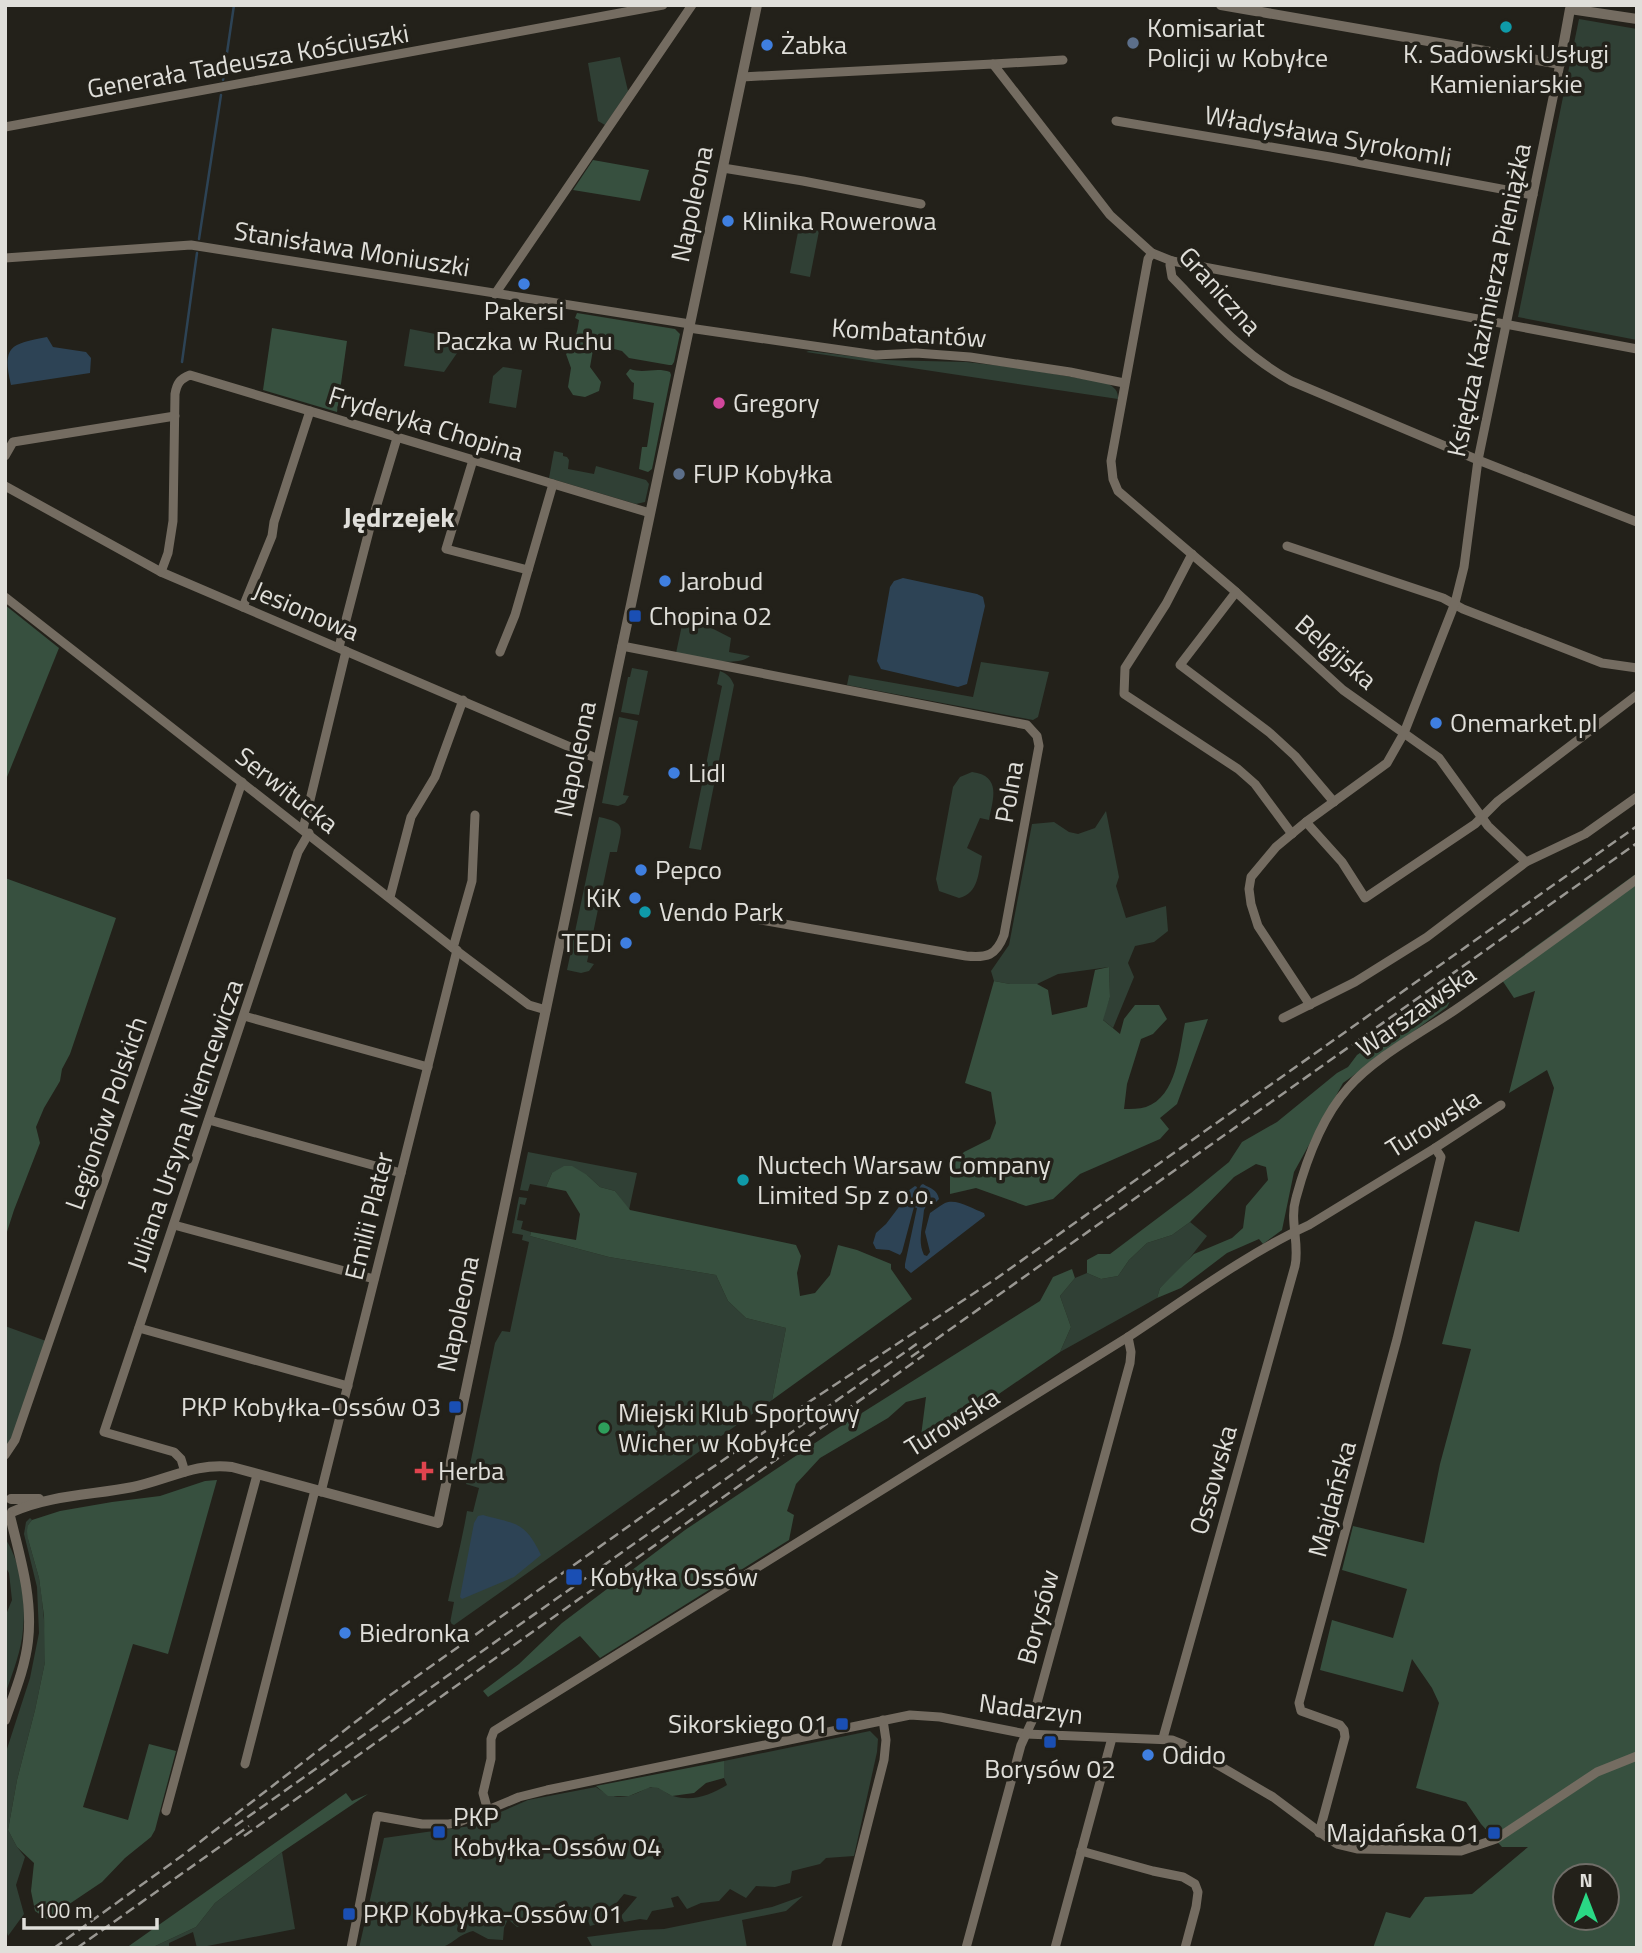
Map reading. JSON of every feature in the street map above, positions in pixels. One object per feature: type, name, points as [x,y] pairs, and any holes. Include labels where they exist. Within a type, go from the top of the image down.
[{"type":"street","name":"Generała Tadeusza Kościuszki","points":[[5,127],[663,5]]},
{"type":"street","points":[[495,294],[692,5]]},
{"type":"street","name":"Napoleona","points":[[318,1491],[438,1523],[757,5]]},
{"type":"street","points":[[1221,5],[1560,64]]},
{"type":"street","points":[[1570,7],[1637,19]]},
{"type":"street","name":"Księdza Kazimierza Pieniążka","points":[[1310,1005],[1258,926],[1251,904],[1251,877],[1276,847],[1387,763],[1404,733],[1455,603],[1464,567],[1478,460],[1570,7]]},
{"type":"street","points":[[742,77],[1063,61]]},
{"type":"street","name":"Graniczna","points":[[993,64],[1104,208],[1152,253],[1172,261],[1172,277],[1234,341],[1271,370],[1291,381],[1478,460],[1637,522]]},
{"type":"street","name":"Władysława Syrokomli","points":[[1116,121],[1533,195]]},
{"type":"street","points":[[723,168],[922,204]]},
{"type":"street","name":"Stanisława Moniuszki","points":[[5,258],[191,245],[690,326]]},
{"type":"street","points":[[1124,383],[1148,259],[1152,253]]},
{"type":"street","points":[[1172,261],[1637,349]]},
{"type":"street","name":"Kombatantów","points":[[690,326],[876,355],[970,357],[1124,383]]},
{"type":"street","name":"Fryderyka Chopina","points":[[175,416],[177,383],[190,374],[650,513]]},
{"type":"street","name":"Belgijska","points":[[1124,383],[1111,461],[1113,478],[1122,496],[1236,592],[1343,690],[1439,758],[1488,826],[1526,862]]},
{"type":"street","points":[[243,607],[272,536],[274,522],[310,411]]},
{"type":"street","points":[[5,456],[13,442],[175,416],[173,521],[168,553],[161,572]]},
{"type":"street","name":"Juliana Ursyna Niemcewicza","points":[[185,1472],[181,1459],[174,1452],[104,1432],[306,831],[342,649],[369,531],[397,438]]},
{"type":"street","points":[[473,460],[446,549],[527,570]]},
{"type":"street","points":[[500,652],[515,615],[553,484]]},
{"type":"street","name":"Jesionowa","points":[[5,486],[161,572],[598,759]]},
{"type":"street","points":[[1287,546],[1455,603],[1463,609],[1572,653],[1602,663],[1637,668]]},
{"type":"street","points":[[1192,554],[1166,604],[1125,668],[1124,694],[1238,769],[1255,784],[1292,834]]},
{"type":"street","points":[[1236,592],[1180,664],[1270,733],[1295,756],[1334,802]]},
{"type":"street","name":"Serwitucka","points":[[5,597],[455,949],[529,1005],[545,1010]]},
{"type":"street","name":"Polna","points":[[622,646],[1002,719],[1027,725],[1037,736],[1039,746],[1004,935],[993,953],[982,957],[966,956],[756,919]]},
{"type":"street","points":[[1306,822],[1342,862],[1365,898],[1475,824],[1498,801],[1637,695]]},
{"type":"street","points":[[390,897],[411,817],[435,777],[463,700]]},
{"type":"street","name":"Legionów Polskich","points":[[5,1455],[15,1440],[242,782]]},
{"type":"street","points":[[1283,1018],[1354,982],[1427,937],[1526,862],[1585,834],[1637,797]]},
{"type":"street","name":"Emilii Plater","points":[[245,1763],[348,1386],[428,1067],[471,881],[475,815]]},
{"type":"street","name":"Warszawska","points":[[1294,1232],[1296,1198],[1315,1143],[1331,1112],[1354,1081],[1637,879]]},
{"type":"street","points":[[244,1016],[428,1067]]},
{"type":"street","name":"Turowska","points":[[488,1811],[483,1793],[494,1731],[1128,1337],[1212,1281],[1309,1225],[1502,1105]]},
{"type":"street","points":[[209,1120],[401,1173]]},
{"type":"street","name":"Majdańska","points":[[1319,1833],[1345,1737],[1340,1725],[1304,1712],[1298,1706],[1397,1339],[1441,1157],[1435,1148]]},
{"type":"street","points":[[174,1224],[374,1279]]},
{"type":"street","name":"Ossowska","points":[[1163,1738],[1295,1266],[1297,1256],[1294,1232]]},
{"type":"street","points":[[139,1328],[348,1386]]},
{"type":"street","name":"Borysów","points":[[965,1948],[1021,1745],[1032,1721],[1130,1363],[1128,1337]]},
{"type":"street","points":[[5,1720],[28,1642],[27,1585],[9,1516],[8,1496],[52,1499],[131,1488],[202,1466],[216,1465],[318,1491]]},
{"type":"street","points":[[166,1811],[257,1475]]},
{"type":"street","points":[[9,1516],[52,1499]]},
{"type":"street","points":[[5,1531],[18,1552]]},
{"type":"street","name":"Nadarzyn","points":[[351,1948],[377,1816],[422,1824],[459,1822],[519,1797],[547,1790],[910,1715],[922,1714],[1026,1734],[1163,1738],[1182,1744],[1273,1797],[1319,1833],[1338,1844],[1358,1849],[1461,1852],[1496,1839],[1597,1772],[1637,1756]]},
{"type":"street","points":[[836,1948],[884,1760],[886,1740],[883,1720]]},
{"type":"street","points":[[1055,1948],[1112,1738]]},
{"type":"street","points":[[1081,1851],[1183,1877],[1195,1884],[1198,1892],[1196,1907],[1185,1948]]},
{"type":"green space","points":[[1579,19],[1637,29],[1637,340],[1518,317]]},
{"type":"green space","points":[[620,57],[628,91],[605,125],[598,121],[588,63]]},
{"type":"green space","points":[[593,160],[649,170],[640,201],[573,190]]},
{"type":"green space","points":[[799,227],[819,231],[810,277],[790,273]]},
{"type":"green space","points":[[577,313],[675,329],[680,334],[674,362],[669,365],[629,358],[622,351],[594,344],[590,367],[601,382],[599,391],[585,397],[573,395],[568,387],[571,368],[566,354],[576,334],[579,320],[575,318]]},
{"type":"green space","points":[[272,328],[347,341],[337,412],[263,390]]},
{"type":"green space","points":[[410,329],[466,340],[444,372],[404,366]]},
{"type":"green space","points":[[806,352],[883,360],[966,362],[1020,368],[1107,383],[1116,390],[1118,399]]},
{"type":"green space","points":[[503,367],[522,370],[516,408],[489,403],[493,376]]},
{"type":"green space","points":[[630,369],[660,370],[670,372],[671,375],[652,469],[648,472],[639,469],[642,447],[647,447],[654,403],[633,399],[634,383],[626,374]]},
{"type":"green space","points":[[554,451],[567,457],[568,469],[594,474],[596,466],[646,480],[649,484],[645,502],[636,504],[549,478]]},
{"type":"green space","points":[[5,605],[59,648],[5,782]]},
{"type":"green space","points":[[688,616],[731,638],[729,652],[750,656],[743,660],[725,662],[676,653],[682,625]]},
{"type":"green space","points":[[981,662],[1049,672],[1038,717],[1033,720],[847,685],[849,675],[973,697]]},
{"type":"green space","points":[[632,668],[648,671],[639,715],[621,712]]},
{"type":"green space","points":[[720,671],[729,677],[734,685],[701,850],[689,848],[722,686],[717,684]]},
{"type":"green space","points":[[619,717],[638,721],[623,795],[629,796],[625,803],[618,806],[602,803]]},
{"type":"green space","points":[[972,772],[988,778],[992,783],[993,797],[989,820],[980,818],[967,848],[982,856],[974,887],[959,898],[939,891],[936,879],[953,787],[960,777]]},
{"type":"green space","points":[[1106,811],[1119,877],[1116,886],[1126,918],[1166,906],[1168,931],[1154,942],[1135,946],[1128,963],[1134,977],[1113,1028],[1102,1019],[1110,997],[1109,967],[1058,974],[1037,984],[994,981],[991,971],[1009,945],[1032,824],[1054,822],[1069,832],[1078,834],[1095,828]]},
{"type":"green space","points":[[599,817],[614,821],[621,832],[617,852],[610,852],[587,962],[594,964],[589,971],[581,973],[567,970]]},
{"type":"green space","points":[[1637,873],[1637,1948],[1373,1948],[1386,1912],[1410,1918],[1425,1897],[1472,1894],[1528,1847],[1502,1847],[1466,1802],[1416,1788],[1439,1703],[1412,1659],[1403,1692],[1320,1670],[1332,1620],[1393,1638],[1407,1589],[1342,1570],[1353,1526],[1424,1543],[1440,1464],[1471,1349],[1442,1344],[1475,1221],[1519,1232],[1554,1088],[1547,1070],[1509,1093],[1535,991],[1514,998],[1498,974]]},
{"type":"green space","points":[[5,878],[116,918],[60,1081],[36,1127],[40,1143],[5,1238]]},
{"type":"green space","points":[[1109,967],[1110,997],[1103,1020],[1120,1034],[1124,1019],[1135,1005],[1159,1005],[1167,1019],[1153,1034],[1141,1039],[1127,1084],[1124,1109],[1146,1107],[1164,1093],[1175,1071],[1185,1023],[1208,1019],[1177,1104],[1160,1118],[1169,1129],[1160,1139],[1080,1174],[1053,1199],[1026,1206],[976,1188],[950,1194],[950,1167],[964,1152],[990,1139],[996,1123],[991,1092],[965,1083],[994,981],[1037,984],[1048,990],[1052,1015],[1087,1007],[1095,970]]},
{"type":"green space","points":[[1453,996],[1447,1007],[1343,1083],[1294,1172],[1282,1230],[1263,1244],[1259,1239],[1227,1253],[1181,1288],[1157,1298],[1160,1288],[1194,1254],[1232,1238],[1243,1228],[1246,1206],[1268,1180],[1266,1167],[1256,1164],[1234,1177],[1190,1222],[1172,1235],[1147,1243],[1129,1260],[1118,1276],[1101,1279],[1087,1273],[1087,1260],[1098,1254],[1110,1254],[1191,1193],[1229,1162],[1242,1142],[1277,1122],[1348,1067],[1357,1055],[1437,1001]]},
{"type":"green space","points":[[528,1152],[637,1173],[629,1210],[615,1191],[600,1187],[587,1175],[552,1173],[546,1187],[530,1184],[528,1191],[520,1190]]},
{"type":"green space","points":[[564,1166],[572,1166],[600,1187],[615,1191],[630,1210],[796,1245],[801,1256],[797,1273],[800,1296],[815,1293],[830,1275],[838,1245],[891,1264],[891,1269],[912,1299],[772,1400],[786,1328],[746,1318],[728,1301],[716,1275],[609,1257],[530,1236],[531,1232],[576,1240],[580,1214],[566,1191],[546,1187],[552,1173]]},
{"type":"green space","name":"Miejski Klub Sportowy Wicher w Kobyłce","points":[[519,1197],[527,1198],[525,1205],[520,1204],[517,1220],[523,1221],[521,1229],[531,1232],[530,1236],[609,1257],[716,1275],[728,1301],[746,1318],[786,1328],[772,1400],[454,1625],[450,1623],[454,1602],[448,1601],[467,1511],[473,1512],[479,1488],[466,1484],[495,1343],[502,1331],[510,1332],[529,1242],[522,1240],[523,1235],[512,1233]]},
{"type":"green space","points":[[1190,1222],[1207,1236],[1181,1269],[1160,1288],[1157,1298],[1060,1352],[1071,1327],[1060,1296],[1075,1278],[1087,1273],[1101,1279],[1118,1276],[1129,1260],[1147,1243],[1172,1235]]},
{"type":"green space","points":[[1072,1269],[1075,1278],[1060,1296],[1071,1327],[1060,1352],[929,1442],[921,1436],[926,1397],[906,1402],[888,1418],[820,1458],[796,1484],[787,1511],[794,1515],[789,1540],[600,1658],[580,1636],[488,1697],[483,1691],[519,1664],[562,1623],[685,1530],[830,1433],[1040,1301],[1053,1277]]},
{"type":"green space","points":[[5,1326],[46,1341],[13,1436],[5,1447]]},
{"type":"green space","points":[[217,1480],[168,1654],[133,1644],[83,1807],[128,1820],[149,1744],[176,1751],[155,1830],[151,1837],[125,1858],[102,1882],[47,1919],[35,1911],[31,1891],[34,1863],[17,1847],[8,1830],[45,1662],[44,1616],[39,1578],[28,1539],[28,1525],[32,1520],[60,1511],[160,1496],[205,1481]]},
{"type":"green space","points":[[30,1518],[32,1520],[28,1525],[28,1539],[39,1578],[46,1639],[45,1662],[8,1830],[25,1857],[16,1885],[24,1914],[8,1936],[5,1926],[5,1755],[30,1678],[39,1633],[37,1587],[24,1534],[26,1522]]},
{"type":"green space","points":[[5,1538],[20,1574],[24,1613],[21,1645],[5,1695],[5,1617],[12,1600],[9,1573],[5,1566]]},
{"type":"green space","points":[[870,1731],[878,1739],[877,1752],[854,1856],[826,1858],[820,1864],[792,1871],[790,1883],[775,1887],[756,1886],[746,1898],[730,1889],[719,1901],[701,1903],[687,1909],[678,1896],[671,1898],[674,1907],[652,1911],[647,1920],[624,1922],[621,1916],[637,1897],[624,1894],[613,1907],[608,1921],[590,1926],[587,1918],[578,1913],[569,1923],[536,1920],[517,1927],[508,1919],[503,1940],[488,1939],[473,1931],[440,1948],[359,1948],[384,1838],[497,1821],[496,1814],[528,1800],[596,1787],[615,1796],[631,1795],[653,1787],[680,1798],[701,1797],[727,1785],[724,1778],[724,1761]]},
{"type":"green space","points":[[724,1761],[724,1778],[706,1783],[694,1793],[672,1796],[651,1787],[629,1796],[608,1796],[596,1786]]},
{"type":"green space","points":[[346,1793],[352,1801],[368,1794],[282,1852],[215,1903],[196,1927],[151,1948],[126,1948]]},
{"type":"green space","points":[[282,1852],[295,1929],[197,1948],[193,1932],[169,1943],[169,1948],[151,1948],[196,1927],[215,1903]]},
{"type":"green space","points":[[803,1896],[786,1911],[742,1920],[747,1948],[593,1948],[587,1937],[664,1929],[772,1907]]},
{"type":"water","points":[[47,337],[53,347],[86,352],[91,358],[90,373],[11,385],[8,362],[12,349],[24,342]]},
{"type":"water","points":[[903,578],[983,597],[985,606],[967,684],[958,687],[881,669],[877,661],[890,587],[894,581]]},
{"type":"water","points":[[923,1184],[935,1191],[939,1199],[924,1210],[921,1239],[924,1255],[927,1256],[930,1252],[925,1232],[930,1213],[941,1205],[959,1203],[984,1213],[985,1216],[911,1273],[905,1268],[905,1264],[917,1208],[914,1207],[900,1255],[889,1250],[876,1249],[873,1243],[876,1233],[886,1224],[908,1195],[908,1191],[915,1186],[916,1203],[920,1202],[924,1194],[919,1189]]},
{"type":"water","points":[[478,1516],[511,1523],[524,1530],[541,1555],[514,1577],[462,1599],[460,1597],[474,1523]]},
{"type":"waterway","points":[[223,80],[234,5]]},
{"type":"waterway","points":[[199,239],[221,95]]},
{"type":"waterway","points":[[182,362],[197,253]]},
{"type":"railway","points":[[54,1948],[183,1855],[389,1696],[691,1482],[994,1280],[1637,826]]},
{"type":"railway","points":[[911,1357],[1637,843]]},
{"type":"railway","points":[[235,1826],[918,1343]]},
{"type":"railway","points":[[244,1836],[924,1355]]},
{"type":"railway","points":[[77,1948],[249,1826]]},
{"type":"place","name":"K. Sadowski Usługi Kamieniarskie","points":[[1506,27]]},
{"type":"place","name":"Komisariat Policji w Kobyłce","points":[[1133,43]]},
{"type":"place","name":"Żabka","points":[[767,45]]},
{"type":"place","name":"Klinika Rowerowa","points":[[728,221]]},
{"type":"place","name":"Pakersi Paczka w Ruchu","points":[[524,284]]},
{"type":"place","name":"Gregory","points":[[719,403]]},
{"type":"place","name":"FUP Kobyłka","points":[[679,474]]},
{"type":"place","name":"Jarobud","points":[[665,581]]},
{"type":"place","name":"Chopina 02","points":[[635,616]]},
{"type":"place","name":"Onemarket.pl","points":[[1436,723]]},
{"type":"place","name":"Lidl","points":[[674,773]]},
{"type":"place","name":"Pepco","points":[[641,870]]},
{"type":"place","name":"KiK","points":[[635,898]]},
{"type":"place","name":"Vendo Park","points":[[645,912]]},
{"type":"place","name":"TEDi","points":[[626,943]]},
{"type":"place","name":"Nuctech Warsaw Company Limited Sp z o.o.","points":[[743,1180]]},
{"type":"place","name":"PKP Kobyłka-Ossów 03","points":[[455,1407]]},
{"type":"place","name":"Miejski Klub Sportowy Wicher w Kobyłce","points":[[604,1428]]},
{"type":"place","name":"Herba","points":[[424,1471]]},
{"type":"place","name":"Kobyłka Ossów","points":[[574,1577]]},
{"type":"place","name":"Biedronka","points":[[345,1633]]},
{"type":"place","name":"Sikorskiego 01","points":[[842,1724]]},
{"type":"place","name":"Borysów 02","points":[[1050,1742]]},
{"type":"place","name":"Odido","points":[[1148,1755]]},
{"type":"place","name":"PKP Kobyłka-Ossów 04","points":[[439,1832]]},
{"type":"place","name":"Majdańska 01","points":[[1494,1833]]},
{"type":"place","name":"PKP Kobyłka-Ossów 01","points":[[349,1914]]},
{"type":"district","name":"Jędrzejek","points":[[399,517]]}]
